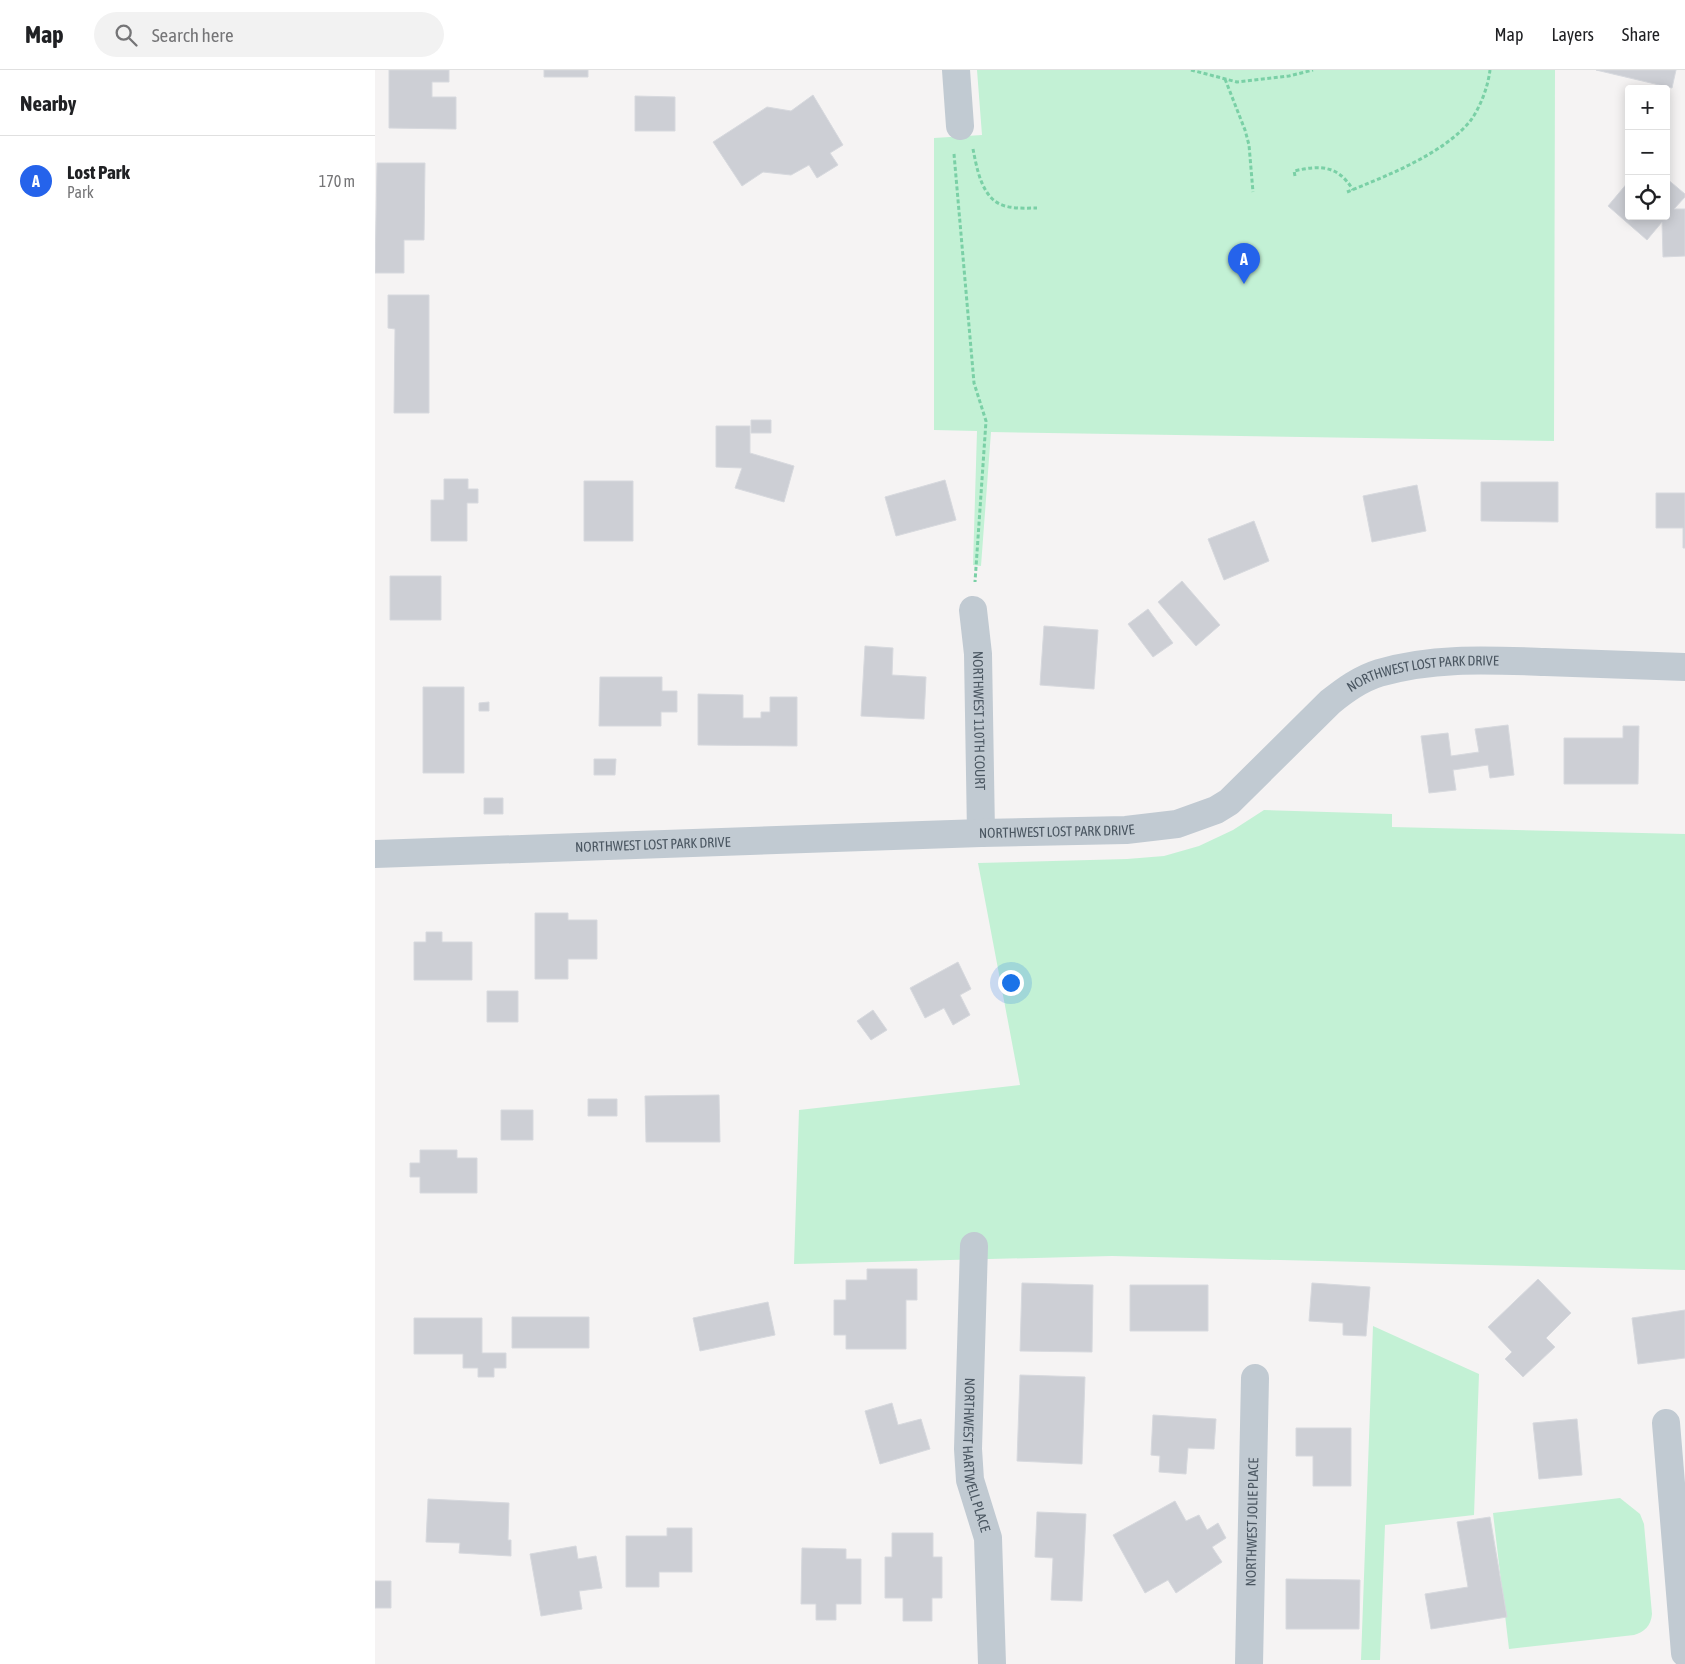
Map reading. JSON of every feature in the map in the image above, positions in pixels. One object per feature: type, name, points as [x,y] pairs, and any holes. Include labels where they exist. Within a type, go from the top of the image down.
[{"type":"street","points":[[956,70],[960,126]]},
{"type":"street","name":"NORTHWEST 110TH COURT","points":[[973,610],[978,654],[981,833]]},
{"type":"street","name":"NORTHWEST LOST PARK DRIVE","points":[[375,854],[981,833],[1126,830],[1177,824],[1216,810],[1229,802],[1330,702],[1345,690],[1378,674],[1446,661],[1506,661],[1685,667]]},
{"type":"street","name":"NORTHWEST HARTWELL PLACE","points":[[974,1246],[969,1450],[971,1480],[987,1538],[992,1664]]},
{"type":"street","name":"NORTHWEST JOLIE PLACE","points":[[1249,1664],[1255,1378]]},
{"type":"street","points":[[1666,1423],[1685,1653]]},
{"type":"street","points":[[1676,1664],[1685,1663]]},
{"type":"path","points":[[1191,70],[1237,82],[1289,76],[1313,70]]},
{"type":"path","points":[[1347,192],[1405,168],[1463,129],[1478,109],[1490,70]]},
{"type":"path","points":[[1224,78],[1247,137],[1253,192]]},
{"type":"path","points":[[973,610],[980,533],[986,421],[974,383],[953,150],[960,126],[971,135],[979,178],[990,196],[1002,206],[1037,208]]},
{"type":"path","points":[[1295,176],[1294,171],[1306,168],[1321,167],[1330,169],[1339,173],[1353,190]]},
{"type":"green space","points":[[977,70],[1555,70],[1554,441],[991,432],[981,566],[973,565],[977,431],[934,430],[934,138],[982,135]]},
{"type":"green space","points":[[1264,810],[1392,814],[1392,827],[1685,834],[1685,1270],[1112,1256],[794,1264],[799,1110],[1020,1085],[978,863],[1127,859],[1164,856],[1199,846],[1233,830]]},
{"type":"green space","points":[[1373,1326],[1479,1374],[1474,1515],[1385,1525],[1380,1660],[1361,1660]]},
{"type":"green space","points":[[1620,1498],[1640,1514],[1644,1524],[1652,1614],[1649,1625],[1634,1635],[1509,1649],[1493,1513]]},
{"type":"building","points":[[389,70],[449,70],[449,82],[432,82],[432,97],[456,97],[456,129],[389,128]]},
{"type":"building","points":[[544,70],[588,70],[588,77],[544,77]]},
{"type":"building","points":[[1596,70],[1676,70],[1672,88],[1670,85],[1659,85]]},
{"type":"building","points":[[813,95],[843,145],[830,153],[838,165],[817,178],[809,165],[791,175],[763,172],[742,186],[713,142],[767,107],[791,111]]},
{"type":"building","points":[[635,96],[675,97],[675,131],[635,131]]},
{"type":"building","points":[[377,163],[425,163],[424,240],[404,240],[404,273],[375,273]]},
{"type":"building","points":[[1670,181],[1685,194],[1685,197],[1674,209],[1685,209],[1685,256],[1663,257],[1662,222],[1647,240],[1608,206],[1625,186],[1625,220],[1670,220]]},
{"type":"building","points":[[388,295],[429,295],[429,413],[394,413],[395,329],[388,328]]},
{"type":"building","points":[[751,420],[771,420],[771,433],[751,433]]},
{"type":"building","points":[[716,426],[750,426],[750,453],[794,466],[784,502],[735,488],[742,468],[716,467]]},
{"type":"building","points":[[444,479],[468,479],[468,489],[478,489],[478,503],[467,503],[467,541],[431,541],[431,500],[444,500]]},
{"type":"building","points":[[945,480],[956,520],[896,536],[885,497]]},
{"type":"building","points":[[584,481],[633,481],[633,541],[584,541]]},
{"type":"building","points":[[1481,482],[1558,482],[1558,522],[1481,521]]},
{"type":"building","points":[[1417,485],[1426,531],[1372,542],[1363,496]]},
{"type":"building","points":[[1656,493],[1685,493],[1685,548],[1683,548],[1683,528],[1656,528]]},
{"type":"building","points":[[1254,521],[1269,561],[1224,580],[1208,539]]},
{"type":"building","points":[[390,576],[441,576],[441,620],[390,620]]},
{"type":"building","points":[[1182,581],[1220,625],[1196,646],[1158,602]]},
{"type":"building","points":[[1148,609],[1173,643],[1153,657],[1128,624]]},
{"type":"building","points":[[1044,626],[1098,630],[1094,689],[1040,685]]},
{"type":"building","points":[[865,646],[893,648],[892,675],[926,677],[924,719],[861,716]]},
{"type":"building","points":[[600,677],[662,677],[662,691],[677,691],[677,712],[661,712],[661,726],[599,726]]},
{"type":"building","points":[[423,687],[464,687],[464,773],[423,773]]},
{"type":"building","points":[[698,694],[743,695],[743,718],[761,718],[761,712],[770,712],[770,697],[797,697],[797,746],[698,745]]},
{"type":"building","points":[[489,702],[489,711],[479,711],[479,703]]},
{"type":"building","points":[[1508,725],[1514,775],[1490,778],[1488,765],[1453,770],[1456,790],[1429,793],[1421,736],[1448,733],[1451,756],[1479,752],[1475,729]]},
{"type":"building","points":[[1623,726],[1639,726],[1638,784],[1564,784],[1564,738],[1623,738]]},
{"type":"building","points":[[594,759],[616,759],[615,775],[594,775]]},
{"type":"building","points":[[484,798],[503,798],[503,814],[484,814]]},
{"type":"building","points":[[535,913],[568,913],[568,920],[597,920],[597,959],[568,959],[568,979],[535,979]]},
{"type":"building","points":[[426,932],[442,932],[442,942],[472,942],[472,980],[414,980],[414,942],[426,942]]},
{"type":"building","points":[[958,962],[971,989],[960,995],[970,1015],[953,1025],[944,1008],[925,1018],[910,988]]},
{"type":"building","points":[[487,991],[518,991],[518,1022],[487,1022]]},
{"type":"building","points":[[873,1010],[887,1030],[871,1040],[857,1021]]},
{"type":"building","points":[[719,1095],[720,1142],[646,1142],[645,1096]]},
{"type":"building","points":[[588,1099],[617,1099],[617,1116],[588,1116]]},
{"type":"building","points":[[501,1110],[533,1110],[533,1140],[501,1140]]},
{"type":"building","points":[[420,1150],[457,1150],[457,1158],[477,1158],[477,1193],[420,1193],[420,1177],[410,1177],[410,1163],[420,1163]]},
{"type":"building","points":[[867,1269],[917,1269],[917,1300],[906,1300],[906,1349],[846,1349],[846,1335],[834,1335],[834,1300],[846,1300],[846,1280],[867,1280]]},
{"type":"building","points":[[1538,1279],[1571,1313],[1546,1338],[1555,1347],[1523,1377],[1505,1359],[1512,1352],[1488,1327]]},
{"type":"building","points":[[1022,1283],[1093,1285],[1092,1352],[1020,1351]]},
{"type":"building","points":[[1312,1283],[1370,1287],[1366,1336],[1343,1335],[1343,1323],[1309,1321]]},
{"type":"building","points":[[1130,1285],[1208,1285],[1208,1331],[1130,1331]]},
{"type":"building","points":[[768,1302],[775,1335],[700,1351],[693,1318]]},
{"type":"building","points":[[1685,1310],[1685,1358],[1638,1364],[1632,1318]]},
{"type":"building","points":[[512,1317],[589,1317],[589,1348],[512,1348]]},
{"type":"building","points":[[414,1318],[482,1318],[482,1353],[506,1353],[506,1368],[494,1368],[494,1377],[478,1377],[478,1368],[463,1368],[463,1354],[414,1354]]},
{"type":"building","points":[[1020,1375],[1085,1377],[1082,1464],[1017,1461]]},
{"type":"building","points":[[892,1403],[898,1425],[921,1419],[930,1449],[880,1464],[865,1411]]},
{"type":"building","points":[[1153,1415],[1216,1419],[1214,1449],[1188,1448],[1186,1474],[1159,1472],[1160,1456],[1151,1455]]},
{"type":"building","points":[[1577,1419],[1582,1475],[1539,1479],[1533,1423]]},
{"type":"building","points":[[1296,1428],[1351,1428],[1351,1486],[1313,1486],[1313,1456],[1296,1456]]},
{"type":"building","points":[[428,1499],[509,1503],[508,1540],[511,1540],[511,1556],[459,1553],[460,1543],[426,1542]]},
{"type":"building","points":[[1175,1501],[1186,1521],[1199,1515],[1207,1530],[1218,1523],[1226,1538],[1212,1547],[1222,1562],[1176,1593],[1168,1580],[1145,1593],[1113,1535]]},
{"type":"building","points":[[1037,1512],[1086,1514],[1082,1601],[1051,1600],[1053,1558],[1035,1557]]},
{"type":"building","points":[[1490,1517],[1507,1617],[1431,1629],[1425,1594],[1468,1587],[1457,1522]]},
{"type":"building","points":[[667,1528],[692,1528],[692,1572],[659,1572],[659,1587],[626,1587],[626,1536],[667,1536]]},
{"type":"building","points":[[892,1533],[933,1533],[933,1557],[942,1557],[942,1598],[932,1598],[932,1621],[903,1621],[903,1598],[885,1598],[885,1557],[892,1557]]},
{"type":"building","points":[[576,1546],[578,1559],[596,1556],[602,1588],[579,1591],[582,1609],[541,1616],[530,1554]]},
{"type":"building","points":[[802,1548],[846,1549],[846,1559],[861,1559],[861,1604],[836,1604],[836,1620],[816,1620],[816,1604],[801,1604]]},
{"type":"building","points":[[1286,1579],[1360,1580],[1359,1629],[1286,1629]]},
{"type":"building","points":[[375,1581],[391,1581],[391,1608],[375,1608]]},
{"type":"place","name":"Lost Park","points":[[1244,284]]}]
